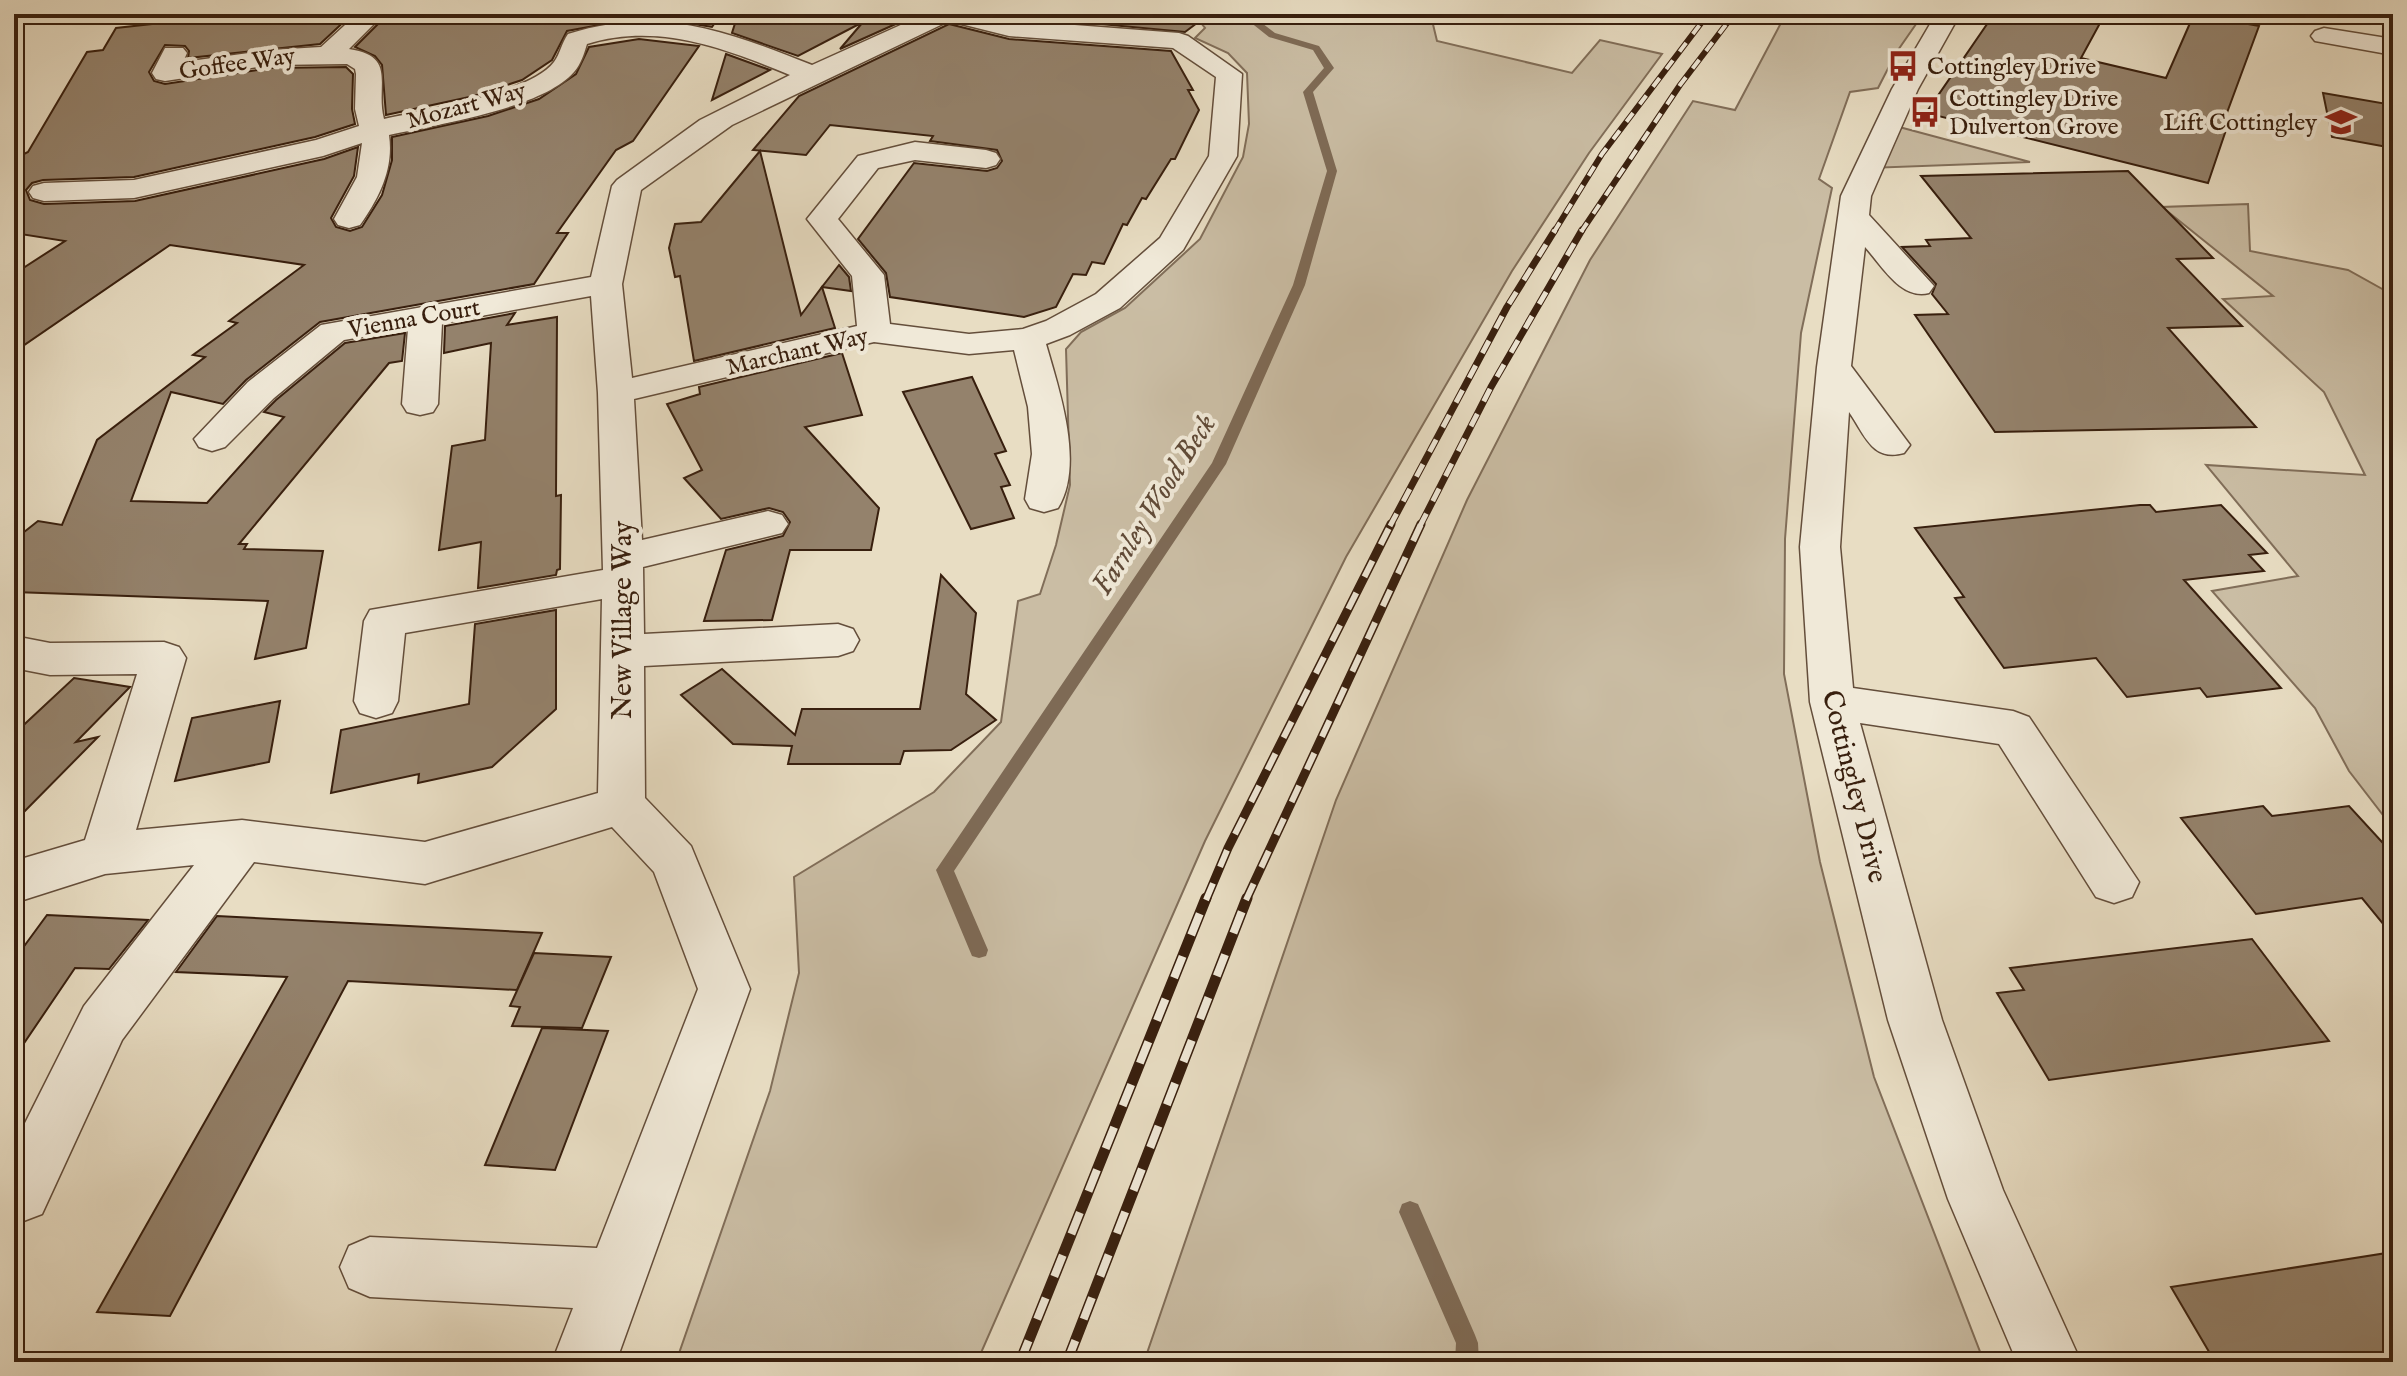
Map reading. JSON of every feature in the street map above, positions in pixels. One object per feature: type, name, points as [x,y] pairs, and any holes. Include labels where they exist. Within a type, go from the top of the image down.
[{"type":"street","name":"Goffee Way","points":[[330,52],[372,14]]},
{"type":"street","name":"New Village Way","points":[[621,805],[623,569],[616,393],[606,284],[627,186],[720,120],[947,14]]},
{"type":"street","name":"Marchant Way","points":[[616,393],[874,332],[969,344],[1028,339],[1058,328],[1108,301],[1172,243],[1223,156],[1229,74],[1179,41],[1009,28],[947,14]]},
{"type":"street","name":"Cottingley Drive","points":[[1948,14],[1905,89],[1856,196],[1834,367],[1820,547],[1832,702],[1915,1020],[1977,1199],[2049,1362]]},
{"type":"street","name":"Mozart Way","points":[[44,192],[134,189],[323,147],[374,130],[520,94],[544,83],[565,67],[577,39],[596,31],[621,27],[703,35],[746,47],[813,75]]},
{"type":"street","points":[[2324,36],[2393,47]]},
{"type":"street","name":"Goffee Way","points":[[174,53],[165,73],[330,52],[352,55],[364,61],[370,74],[368,109],[374,130]]},
{"type":"street","name":"Mozart Way","points":[[349,219],[373,181],[377,145],[374,130]]},
{"type":"street","points":[[874,332],[868,275],[822,219],[868,162],[915,151],[986,159]]},
{"type":"street","points":[[1853,216],[1918,286]]},
{"type":"street","name":"Vienna Court","points":[[212,439],[261,390],[333,332],[606,284]]},
{"type":"street","points":[[420,404],[426,317]]},
{"type":"street","points":[[1028,339],[1046,407],[1051,454],[1044,499]]},
{"type":"street","points":[[1834,367],[1891,445]]},
{"type":"street","points":[[376,701],[385,621],[623,569],[768,524]]},
{"type":"street","points":[[622,651],[838,640]]},
{"type":"street","points":[[14,652],[50,659],[164,658],[105,854]]},
{"type":"street","points":[[1832,702],[2013,729],[2114,882]]},
{"type":"street","points":[[14,882],[105,854],[242,840],[425,863],[621,805],[674,861],[724,989],[584,1362]]},
{"type":"street","points":[[21,1193],[103,1023],[242,840]]},
{"type":"street","points":[[370,1267],[617,1280]]},
{"type":"shaded area","points":[[1194,14],[1443,14],[1431,16],[1437,41],[1572,73],[1600,40],[1662,54],[1589,153],[1512,271],[1346,557],[1205,841],[977,1362],[676,1362],[770,1091],[799,973],[794,877],[934,792],[1001,722],[1018,601],[1040,594],[1056,545],[1070,485],[1066,349],[1081,332],[1125,308],[1200,239],[1243,157],[1249,124],[1247,73],[1228,53],[1195,38],[1205,28]]},
{"type":"shaded area","points":[[1923,14],[1896,53],[1878,88],[1850,92],[1819,179],[1832,188],[1801,333],[1785,539],[1784,674],[1820,862],[1874,1077],[1984,1362],[1144,1362],[1336,800],[1467,500],[1590,260],[1693,101],[1735,110],[1781,23],[1754,16]]},
{"type":"shaded area","points":[[1888,124],[2030,162],[1869,168]]},
{"type":"shaded area","points":[[2248,204],[2250,251],[2348,270],[2393,295],[2393,828],[2349,771],[2315,708],[2212,591],[2298,576],[2206,465],[2365,475],[2324,392],[2223,299],[2273,296],[2162,207]]},
{"type":"building","points":[[243,14],[333,14],[327,17],[349,17],[320,44],[188,58],[189,51],[185,46],[165,45],[149,72],[154,81],[165,84],[271,68],[346,67],[353,74],[355,124],[315,137],[134,177],[43,180],[32,183],[26,190],[30,200],[44,204],[135,201],[324,159],[358,147],[354,176],[331,218],[336,227],[350,231],[362,227],[382,195],[392,160],[392,137],[488,116],[539,99],[576,74],[589,47],[639,39],[699,46],[633,141],[616,150],[557,233],[568,233],[534,284],[320,322],[246,380],[223,404],[171,392],[131,501],[207,503],[284,417],[264,412],[276,400],[345,343],[405,333],[402,361],[389,363],[239,544],[247,544],[244,549],[323,551],[306,648],[255,659],[268,601],[14,592],[14,540],[38,521],[62,525],[97,440],[205,357],[193,355],[237,323],[229,321],[304,265],[170,245],[14,352],[14,274],[65,241],[14,233],[14,159],[28,152],[87,52],[103,50],[116,28]]},
{"type":"building","points":[[520,14],[721,14],[712,27],[663,19],[633,19],[567,31],[552,60],[522,80],[474,96],[386,115],[382,65],[375,56],[355,47],[385,17],[521,17]]},
{"type":"building","points":[[738,14],[918,14],[840,49],[863,22],[798,56],[732,33]]},
{"type":"building","points":[[995,14],[1209,14],[1185,32]]},
{"type":"building","points":[[1994,14],[2105,14],[2081,58],[2166,78],[2194,14],[2259,26],[2221,129],[2226,130],[2208,183],[1926,113]]},
{"type":"building","points":[[949,24],[1009,39],[1171,51],[1193,90],[1188,90],[1199,110],[1175,159],[1171,159],[1146,199],[1142,198],[1127,225],[1123,224],[1104,264],[1092,262],[1086,275],[1073,274],[1056,307],[1024,317],[890,297],[886,273],[858,239],[914,163],[987,171],[997,168],[1002,161],[997,150],[930,141],[933,136],[830,125],[806,155],[753,150],[799,96]]},
{"type":"building","points":[[726,54],[770,70],[712,100]]},
{"type":"building","points":[[2323,93],[2393,105],[2393,148],[2332,137]]},
{"type":"building","points":[[760,151],[801,315],[822,287],[835,328],[694,361],[680,276],[675,277],[669,248],[675,224],[701,222]]},
{"type":"building","points":[[2128,171],[2213,258],[2177,259],[2242,326],[2168,328],[2256,427],[1995,432],[1915,315],[1948,314],[1932,294],[1936,284],[1902,247],[1930,246],[1926,240],[1971,238],[1921,176]]},
{"type":"building","points":[[839,265],[849,277],[851,291],[822,287]]},
{"type":"building","points":[[515,313],[507,325],[557,317],[556,496],[561,495],[560,569],[556,575],[478,588],[481,542],[439,550],[452,446],[485,440],[491,343],[444,353],[445,326]]},
{"type":"building","points":[[842,353],[862,415],[805,427],[879,508],[871,550],[790,550],[772,620],[704,621],[726,550],[783,536],[790,522],[783,512],[769,508],[721,519],[684,478],[702,470],[667,404],[700,394],[699,387]]},
{"type":"building","points":[[972,377],[1006,451],[995,454],[1010,485],[1001,487],[1014,518],[971,529],[903,392]]},
{"type":"building","points":[[2150,505],[2156,512],[2221,505],[2267,553],[2249,555],[2264,571],[2184,580],[2281,688],[2207,697],[2200,688],[2127,697],[2096,658],[2004,668],[1955,598],[1964,597],[1915,528]]},
{"type":"building","points":[[941,575],[976,613],[966,694],[996,720],[951,750],[904,751],[900,764],[788,764],[792,746],[733,744],[681,695],[722,669],[795,735],[802,709],[920,709]]},
{"type":"building","points":[[556,610],[556,709],[492,767],[418,783],[419,774],[331,793],[341,730],[469,704],[475,624]]},
{"type":"building","points":[[74,678],[130,687],[76,742],[98,737],[14,822],[14,734]]},
{"type":"building","points":[[280,701],[269,762],[175,781],[192,718]]},
{"type":"building","points":[[2263,806],[2272,816],[2349,806],[2393,854],[2393,936],[2362,898],[2256,914],[2181,818]]},
{"type":"building","points":[[47,915],[148,920],[109,969],[75,968],[14,1058],[14,960]]},
{"type":"building","points":[[217,916],[542,933],[517,990],[348,981],[170,1316],[97,1312],[287,977],[176,972]]},
{"type":"building","points":[[2252,939],[2329,1041],[2049,1080],[1997,993],[2024,990],[2010,968]]},
{"type":"building","points":[[534,953],[611,957],[582,1028],[512,1026],[520,1007],[510,1006]]},
{"type":"building","points":[[542,1028],[608,1031],[555,1170],[485,1165]]},
{"type":"building","points":[[2393,1252],[2393,1362],[2215,1362],[2171,1287]]},
{"type":"waterway","name":"Farnley Wood Beck","points":[[979,950],[945,870],[1219,464],[1299,285],[1332,171],[1308,92],[1329,68],[1316,48],[1272,35],[1244,14]]},
{"type":"waterway","name":"Farnley Wood Beck","points":[[1410,1212],[1467,1343],[1467,1362]]},
{"type":"railway","points":[[1554,232],[1602,154],[1708,14]]},
{"type":"railway","points":[[1581,232],[1680,85],[1734,14]]},
{"type":"railway","points":[[1390,526],[1507,307],[1555,230]]},
{"type":"railway","points":[[1421,524],[1491,387],[1582,230]]},
{"type":"railway","points":[[1206,900],[1228,848],[1391,524]]},
{"type":"railway","points":[[1246,900],[1421,524]]},
{"type":"railway","points":[[1020,1362],[1206,898]]},
{"type":"railway","points":[[1067,1362],[1247,898]]},
{"type":"place","name":"Cottingley Drive","points":[[1903,66]]},
{"type":"place","name":"Cottingley Drive Dulverton Grove","points":[[1925,112]]},
{"type":"place","name":"Lift Cottingley","points":[[2341,122]]}]
